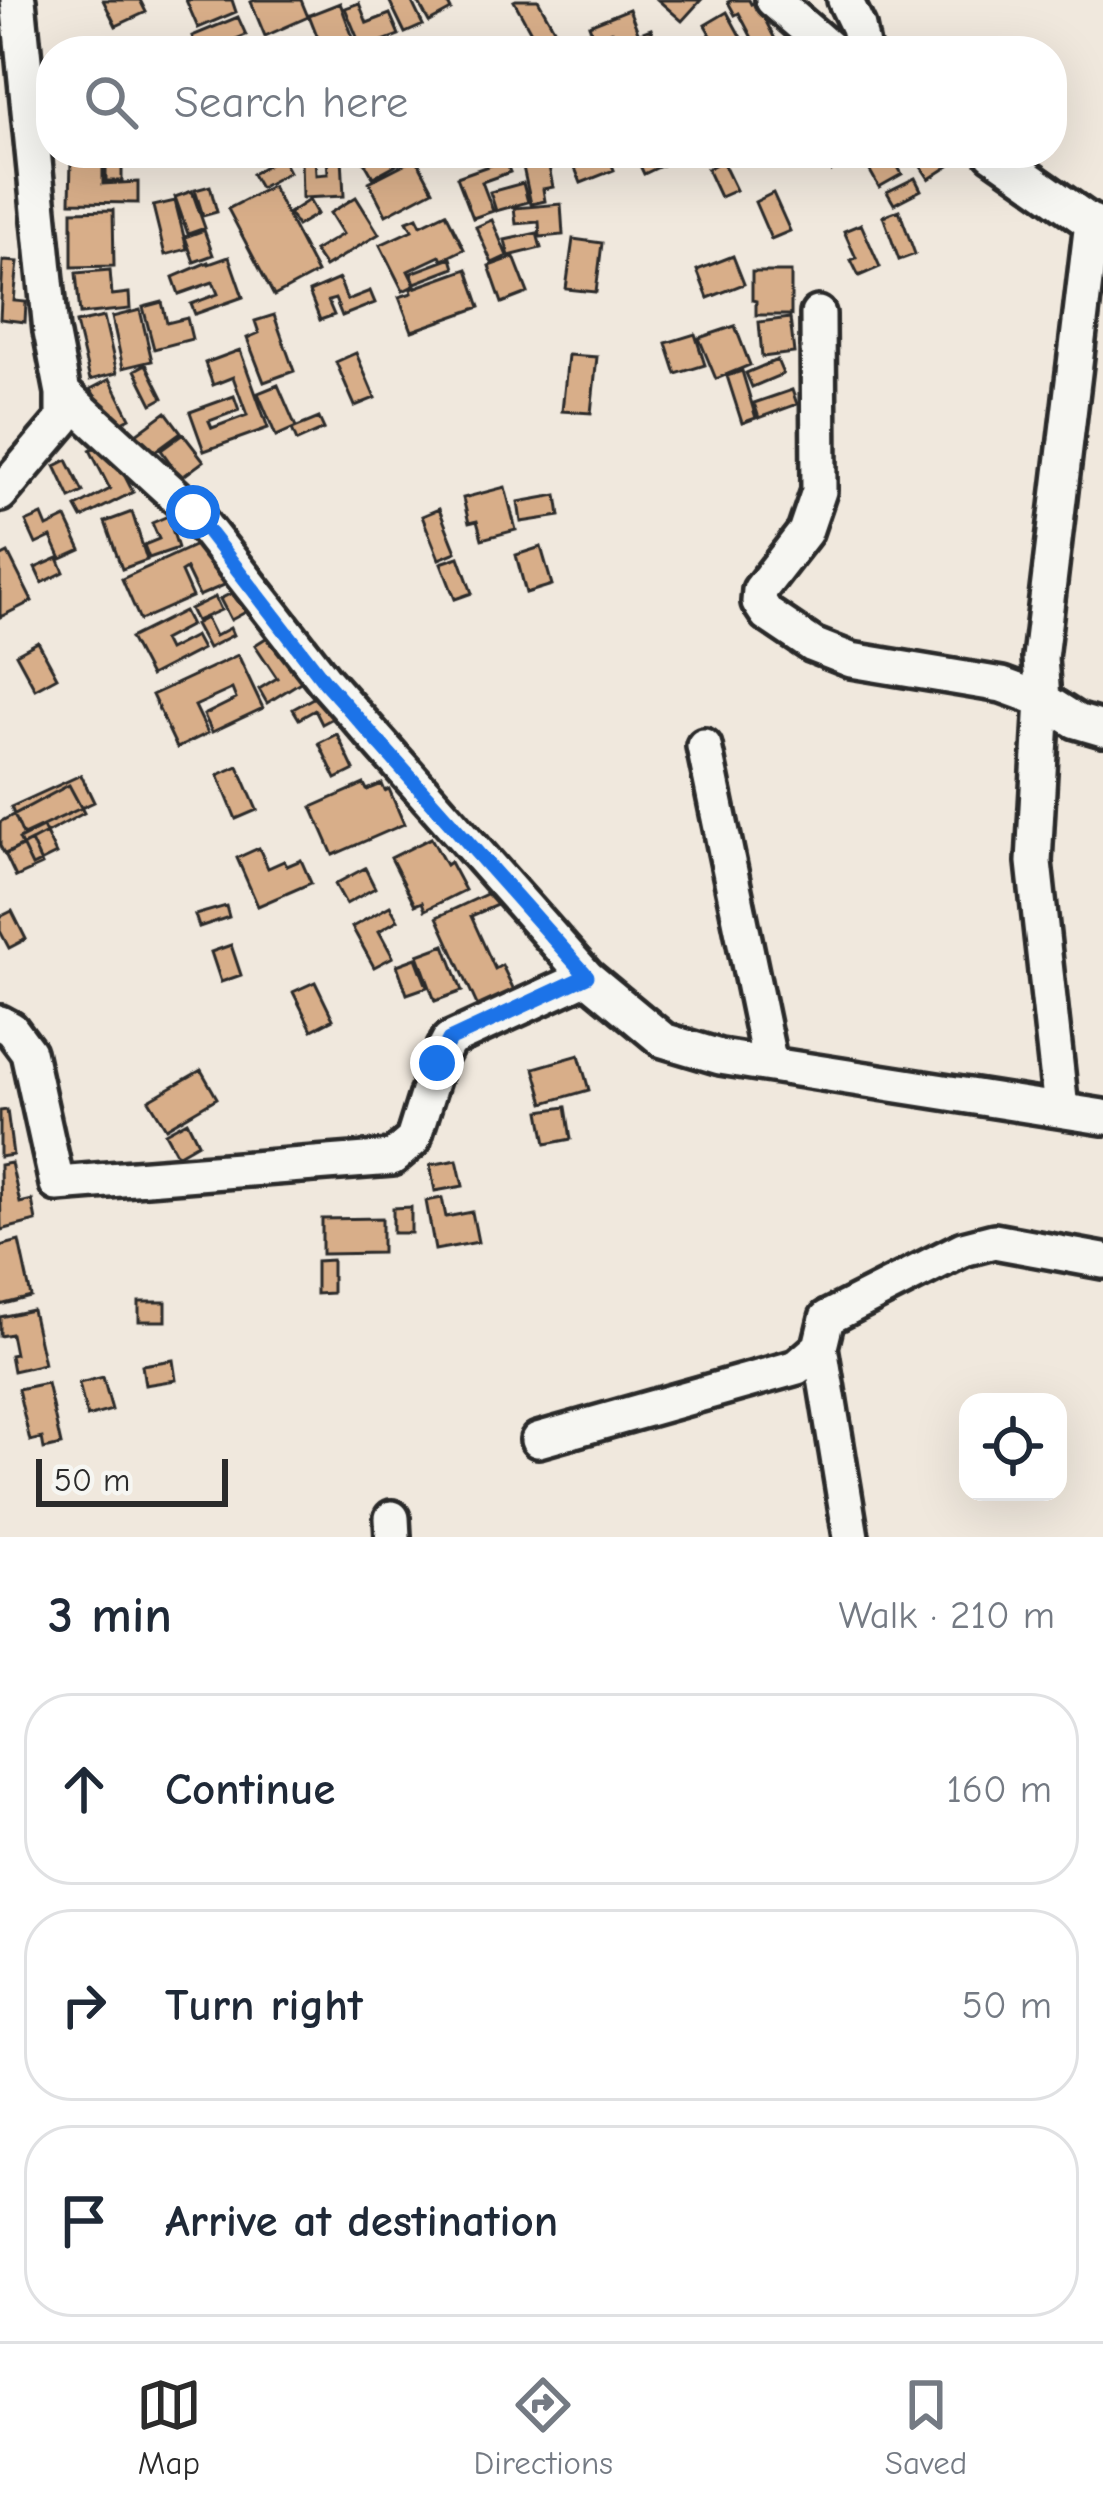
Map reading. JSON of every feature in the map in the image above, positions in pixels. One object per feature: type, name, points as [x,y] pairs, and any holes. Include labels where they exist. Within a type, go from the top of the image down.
[{"type":"street","points":[[0,494],[63,420],[18,0]]},
{"type":"street","points":[[773,0],[815,36]]},
{"type":"street","points":[[845,0],[860,36]]},
{"type":"street","points":[[1013,168],[1098,227],[1040,658],[1043,700],[1034,862],[1060,1108]]},
{"type":"street","points":[[818,314],[819,491],[805,532],[760,590],[759,602],[767,614],[814,645],[851,660],[1002,685],[1103,729]]},
{"type":"street","points":[[63,393],[193,512],[325,682],[587,976],[663,1040],[720,1057],[1103,1117]]},
{"type":"street","points":[[704,746],[770,1064]]},
{"type":"street","points":[[0,1023],[11,1029],[28,1052],[57,1184],[392,1158],[413,1140],[449,1040],[587,976]]},
{"type":"street","points":[[851,1537],[820,1347],[827,1318],[963,1249],[994,1241],[1103,1262]]},
{"type":"street","points":[[538,1440],[797,1367],[820,1347]]},
{"type":"building","points":[[103,0],[140,0],[146,12],[116,26]]},
{"type":"building","points":[[186,0],[232,0],[236,12],[198,28]]},
{"type":"building","points":[[301,0],[308,17],[265,36],[251,2]]},
{"type":"building","points":[[389,0],[411,0],[423,25],[405,33]]},
{"type":"building","points":[[417,0],[446,0],[451,10],[429,22]]},
{"type":"building","points":[[538,0],[557,34],[533,36],[514,1]]},
{"type":"building","points":[[658,0],[701,0],[682,21]]},
{"type":"building","points":[[728,2],[756,2],[773,36],[751,36]]},
{"type":"building","points":[[340,3],[352,36],[317,36],[309,15]]},
{"type":"building","points":[[359,3],[367,23],[390,14],[399,35],[357,36],[345,8]]},
{"type":"building","points":[[629,9],[638,32],[613,36],[611,30],[612,36],[593,36],[589,25]]},
{"type":"building","points":[[727,12],[740,36],[711,36],[705,25]]},
{"type":"building","points":[[238,17],[246,35],[244,36],[192,36]]},
{"type":"building","points":[[71,168],[103,168],[103,184],[138,182],[138,203],[70,202]]},
{"type":"building","points":[[106,168],[122,168],[122,181],[106,181]]},
{"type":"building","points":[[262,168],[287,168],[289,172],[260,188],[252,174]]},
{"type":"building","points":[[301,168],[316,168],[316,175],[328,174],[328,168],[343,168],[344,196],[302,198]]},
{"type":"building","points":[[368,168],[390,168],[373,177]]},
{"type":"building","points":[[396,168],[421,168],[433,190],[386,215],[369,182]]},
{"type":"building","points":[[482,168],[508,168],[510,172],[482,182],[493,211],[473,218],[457,177]]},
{"type":"building","points":[[523,168],[549,168],[553,187],[543,189],[545,201],[531,204]]},
{"type":"building","points":[[575,168],[613,168],[614,170],[581,183]]},
{"type":"building","points":[[725,168],[736,190],[720,197],[707,169]]},
{"type":"building","points":[[868,168],[899,168],[902,174],[879,187]]},
{"type":"building","points":[[922,168],[946,168],[929,179]]},
{"type":"building","points":[[915,178],[921,190],[894,204],[887,192]]},
{"type":"building","points":[[523,183],[528,202],[496,211],[490,192]]},
{"type":"building","points":[[210,186],[217,212],[203,216],[195,190]]},
{"type":"building","points":[[272,186],[317,273],[274,296],[228,209]]},
{"type":"building","points":[[192,191],[205,228],[188,234],[175,197]]},
{"type":"building","points":[[773,193],[790,231],[771,239],[755,202]]},
{"type":"building","points":[[356,197],[379,234],[325,267],[314,251],[343,234],[330,213]]},
{"type":"building","points":[[309,200],[317,214],[297,226],[289,213]]},
{"type":"building","points":[[175,201],[187,249],[165,255],[153,206]]},
{"type":"building","points":[[561,204],[563,235],[540,237],[539,222],[516,224],[514,208]]},
{"type":"building","points":[[113,210],[114,266],[72,267],[72,211]]},
{"type":"building","points":[[899,210],[915,254],[899,260],[883,216]]},
{"type":"building","points":[[446,213],[464,249],[408,271],[415,285],[403,291],[380,245],[412,230],[407,221],[417,217],[421,225]]},
{"type":"building","points":[[492,220],[507,256],[492,263],[476,227]]},
{"type":"building","points":[[861,224],[880,267],[859,276],[844,231]]},
{"type":"building","points":[[204,230],[213,255],[194,262],[185,237]]},
{"type":"building","points":[[537,233],[541,248],[509,256],[505,240]]},
{"type":"building","points":[[573,239],[602,243],[596,292],[566,289]]},
{"type":"building","points":[[733,256],[744,284],[708,298],[697,270]]},
{"type":"building","points":[[229,257],[243,297],[195,314],[191,304],[218,294],[213,282],[179,294],[173,277]]},
{"type":"building","points":[[514,257],[528,293],[502,303],[489,266]]},
{"type":"building","points":[[451,258],[454,268],[415,283],[411,273]]},
{"type":"building","points":[[3,261],[18,262],[14,301],[26,302],[25,322],[0,319]]},
{"type":"building","points":[[467,269],[480,307],[412,331],[399,297]]},
{"type":"building","points":[[110,270],[112,295],[129,293],[130,309],[80,314],[76,273]]},
{"type":"building","points":[[752,272],[791,272],[791,315],[756,315]]},
{"type":"building","points":[[339,279],[347,300],[370,291],[375,303],[342,316],[335,299],[328,301],[334,315],[320,320],[309,292]]},
{"type":"building","points":[[162,302],[167,323],[187,318],[192,339],[154,349],[143,307]]},
{"type":"building","points":[[140,310],[152,361],[123,368],[112,317]]},
{"type":"building","points":[[274,315],[294,371],[264,382],[247,338],[259,333],[255,321]]},
{"type":"building","points":[[104,317],[117,373],[90,380],[76,323]]},
{"type":"building","points":[[790,318],[794,353],[762,357],[759,322]]},
{"type":"building","points":[[735,326],[750,365],[716,379],[699,338]]},
{"type":"building","points":[[695,334],[705,365],[676,374],[666,343]]},
{"type":"building","points":[[240,350],[268,428],[204,451],[190,412],[234,396],[239,410],[209,421],[212,428],[247,415],[233,377],[213,385],[205,363]]},
{"type":"building","points":[[356,353],[375,398],[355,406],[336,362]]},
{"type":"building","points":[[568,355],[597,357],[591,413],[562,411]]},
{"type":"building","points":[[777,360],[783,374],[752,387],[746,373]]},
{"type":"building","points":[[146,364],[163,398],[152,404],[135,370]]},
{"type":"building","points":[[742,371],[756,418],[742,423],[727,376]]},
{"type":"building","points":[[110,379],[130,418],[111,428],[91,389]]},
{"type":"building","points":[[278,385],[296,427],[276,436],[258,393]]},
{"type":"building","points":[[792,390],[797,404],[759,418],[754,403]]},
{"type":"building","points":[[166,412],[181,432],[151,454],[136,434]]},
{"type":"building","points":[[319,418],[324,429],[297,441],[292,429]]},
{"type":"building","points":[[183,434],[204,461],[181,478],[161,450]]},
{"type":"building","points":[[107,441],[133,492],[82,518],[76,507],[110,489],[90,450]]},
{"type":"building","points":[[67,460],[83,492],[70,498],[55,466]]},
{"type":"building","points":[[505,487],[516,530],[482,539],[477,521],[469,523],[463,498]]},
{"type":"building","points":[[557,495],[560,516],[521,522],[518,502]]},
{"type":"building","points":[[439,509],[456,552],[439,559],[422,516]]},
{"type":"building","points":[[132,512],[147,560],[122,569],[105,522]]},
{"type":"building","points":[[42,515],[47,527],[66,518],[81,550],[61,559],[51,537],[36,544],[26,522]]},
{"type":"building","points":[[168,516],[178,548],[149,558],[144,545],[159,539],[152,523]]},
{"type":"building","points":[[209,539],[229,583],[199,596],[186,569],[181,572],[192,597],[140,620],[122,579]]},
{"type":"building","points":[[541,547],[552,585],[526,593],[516,555]]},
{"type":"building","points":[[8,553],[32,601],[0,617],[0,557]]},
{"type":"building","points":[[459,557],[472,593],[455,599],[441,563]]},
{"type":"building","points":[[58,558],[64,572],[42,583],[35,568]]},
{"type":"building","points":[[244,587],[255,607],[231,620],[220,599]]},
{"type":"building","points":[[215,597],[221,610],[196,621],[190,609]]},
{"type":"building","points":[[184,611],[191,625],[163,640],[168,650],[195,636],[202,649],[150,676],[130,638]]},
{"type":"building","points":[[206,618],[215,636],[230,628],[233,635],[208,648],[195,624]]},
{"type":"building","points":[[280,629],[310,676],[267,703],[259,689],[277,678],[255,645]]},
{"type":"building","points":[[38,642],[57,677],[35,689],[16,654]]},
{"type":"building","points":[[238,655],[263,708],[212,732],[204,715],[236,699],[232,689],[195,706],[208,733],[177,748],[152,695]]},
{"type":"building","points":[[324,692],[337,716],[322,724],[315,710],[299,719],[293,709]]},
{"type":"building","points":[[337,734],[354,770],[336,779],[319,743]]},
{"type":"building","points":[[238,766],[257,810],[236,819],[218,775]]},
{"type":"building","points":[[81,775],[94,802],[23,835],[11,807]]},
{"type":"building","points":[[364,784],[367,790],[382,784],[385,791],[389,789],[404,824],[333,855],[312,807]]},
{"type":"building","points":[[69,785],[84,813],[5,855],[0,822]]},
{"type":"building","points":[[43,827],[56,854],[32,866],[19,839]]},
{"type":"building","points":[[431,838],[465,890],[425,910],[422,902],[415,905],[391,858]]},
{"type":"building","points":[[31,841],[42,865],[16,877],[5,854]]},
{"type":"building","points":[[259,848],[268,868],[301,860],[311,883],[258,906],[237,858]]},
{"type":"building","points":[[365,868],[375,888],[346,904],[335,884]]},
{"type":"building","points":[[491,892],[497,905],[471,916],[495,969],[502,965],[514,990],[478,1007],[437,917]]},
{"type":"building","points":[[226,906],[229,917],[199,927],[195,915]]},
{"type":"building","points":[[390,906],[398,920],[379,931],[393,957],[374,967],[352,927]]},
{"type":"building","points":[[12,911],[26,939],[9,948],[0,931],[0,917]]},
{"type":"building","points":[[231,945],[241,975],[221,982],[211,952]]},
{"type":"building","points":[[445,945],[462,991],[435,1001],[418,955]]},
{"type":"building","points":[[416,958],[427,987],[407,994],[397,965]]},
{"type":"building","points":[[315,982],[333,1019],[312,1030],[293,992]]},
{"type":"building","points":[[579,1055],[589,1090],[544,1103],[534,1068]]},
{"type":"building","points":[[201,1070],[217,1098],[166,1128],[149,1100]]},
{"type":"building","points":[[566,1107],[571,1139],[546,1144],[540,1111]]},
{"type":"building","points":[[7,1110],[13,1155],[0,1157],[0,1111]]},
{"type":"building","points":[[187,1121],[198,1143],[177,1155],[165,1133]]},
{"type":"building","points":[[457,1160],[463,1186],[435,1191],[430,1165]]},
{"type":"building","points":[[11,1163],[20,1203],[32,1200],[36,1221],[1,1230],[0,1165]]},
{"type":"building","points":[[442,1198],[446,1217],[472,1212],[478,1242],[435,1250],[426,1201]]},
{"type":"building","points":[[411,1207],[411,1233],[393,1233],[393,1208]]},
{"type":"building","points":[[382,1218],[382,1253],[322,1254],[322,1219]]},
{"type":"building","points":[[19,1241],[31,1297],[0,1305],[0,1246]]},
{"type":"building","points":[[332,1260],[332,1293],[316,1294],[316,1261]]},
{"type":"building","points":[[139,1302],[166,1302],[166,1321],[139,1321]]},
{"type":"building","points":[[32,1310],[44,1364],[13,1371],[11,1334],[0,1336],[0,1317]]},
{"type":"building","points":[[173,1360],[176,1380],[145,1385],[142,1365]]},
{"type":"building","points":[[103,1377],[112,1410],[87,1417],[79,1383]]},
{"type":"building","points":[[47,1383],[61,1445],[44,1449],[42,1438],[30,1441],[18,1389]]},
{"type":"route","points":[[193,512],[325,682],[587,976],[449,1040],[437,1063]]}]
